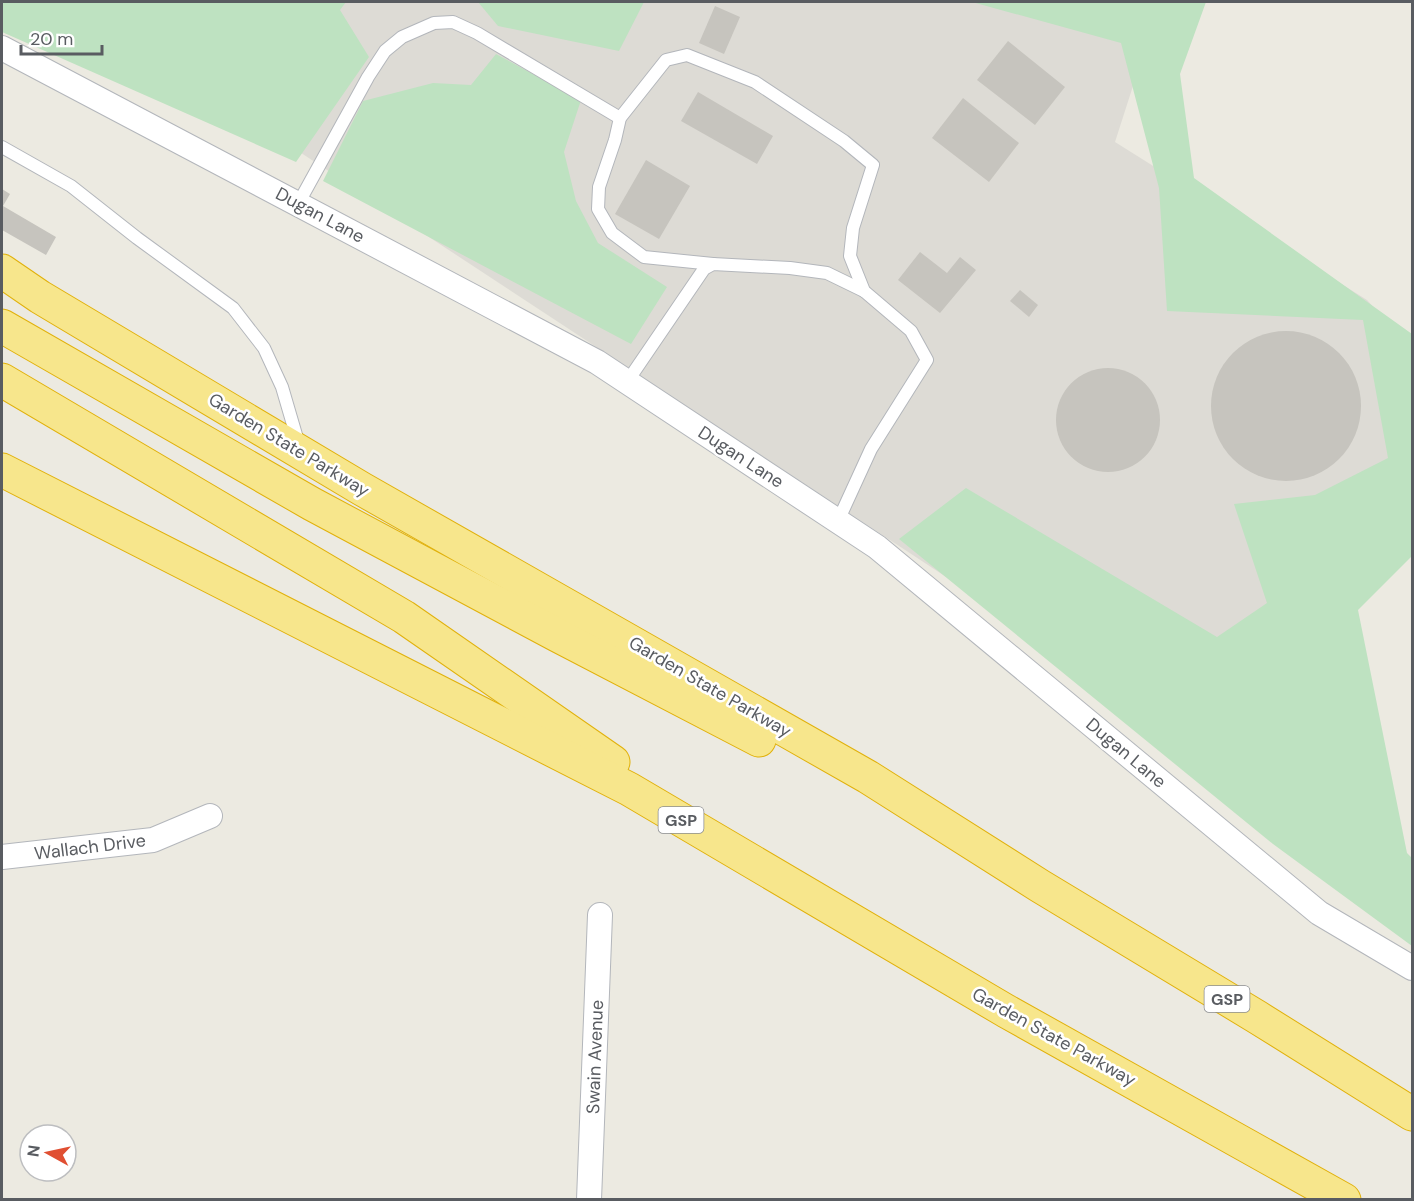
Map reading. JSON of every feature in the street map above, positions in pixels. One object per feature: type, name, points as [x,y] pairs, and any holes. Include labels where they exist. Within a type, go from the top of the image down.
[{"type":"highway","name":"Garden State Parkway","points":[[2,271],[40,297],[301,452],[868,777],[1040,886],[1413,1114]]},
{"type":"highway","points":[[2,326],[322,509],[567,640],[1040,886]]},
{"type":"highway","points":[[2,381],[404,617],[780,878]]},
{"type":"highway","name":"Garden State Parkway","points":[[2,470],[628,789],[1006,1011],[1344,1200]]},
{"type":"street","name":"Dugan Lane","points":[[2,48],[597,362],[877,547],[1319,913],[1413,968]]},
{"type":"street","name":"Wallach Drive","points":[[2,857],[153,840],[210,816]]},
{"type":"street","name":"Swain Avenue","points":[[589,1200],[600,915]]},
{"type":"lane","points":[[298,204],[368,76],[385,51],[402,37],[434,23],[453,22],[477,33],[620,118]]},
{"type":"lane","points":[[838,521],[871,449],[927,360],[910,331],[864,291],[827,273],[644,257],[612,233],[598,209],[599,187],[620,118],[666,60],[687,55],[754,82],[844,141],[873,165],[853,228],[850,256],[864,291]]},
{"type":"lane","points":[[2,147],[71,186],[137,238],[233,308],[264,348],[282,387],[301,452]]},
{"type":"lane","points":[[627,382],[704,269],[713,264]]},
{"type":"shaded area","points":[[281,2],[1090,2],[1150,33],[1115,142],[1367,300],[1412,350],[1412,483],[1211,751],[219,99]]},
{"type":"green space","points":[[2,2],[346,2],[340,10],[369,57],[296,162],[2,32]]},
{"type":"green space","points":[[478,2],[644,2],[619,51],[498,26]]},
{"type":"green space","points":[[972,2],[1206,2],[1180,74],[1194,178],[1412,334],[1412,556],[1358,610],[1407,853],[1412,858],[1412,946],[1273,844],[899,539],[966,488],[1217,637],[1267,603],[1234,504],[1315,495],[1388,458],[1363,320],[1167,311],[1159,188],[1121,43]]},
{"type":"green space","points":[[496,54],[581,100],[564,152],[576,201],[598,243],[667,287],[631,344],[323,181],[363,101],[433,83],[471,85]]},
{"type":"building","points":[[715,6],[740,17],[724,54],[699,43]]},
{"type":"building","points":[[1008,41],[1065,87],[1035,125],[977,80]]},
{"type":"building","points":[[698,92],[773,136],[757,164],[681,121]]},
{"type":"building","points":[[963,98],[1019,143],[989,182],[932,138]]},
{"type":"building","points":[[646,160],[690,186],[659,239],[615,214]]},
{"type":"building","points":[[2,189],[10,194],[3,206],[56,237],[46,255],[2,230]]},
{"type":"building","points":[[920,252],[947,273],[960,257],[976,270],[940,313],[898,280]]},
{"type":"building","points":[[1020,290],[1038,305],[1029,317],[1010,301]]},
{"type":"building","points":[[1286,331],[1315,336],[1328,343],[1339,353],[1349,364],[1356,377],[1361,406],[1356,435],[1349,448],[1339,459],[1328,469],[1315,476],[1286,481],[1257,476],[1244,469],[1233,459],[1223,448],[1216,435],[1211,406],[1216,377],[1223,364],[1233,353],[1244,343],[1257,336]]},
{"type":"building","points":[[1108,368],[1128,372],[1145,383],[1156,400],[1160,420],[1156,440],[1145,457],[1128,468],[1108,472],[1088,468],[1071,457],[1060,440],[1056,420],[1060,400],[1071,383],[1088,372]]}]
